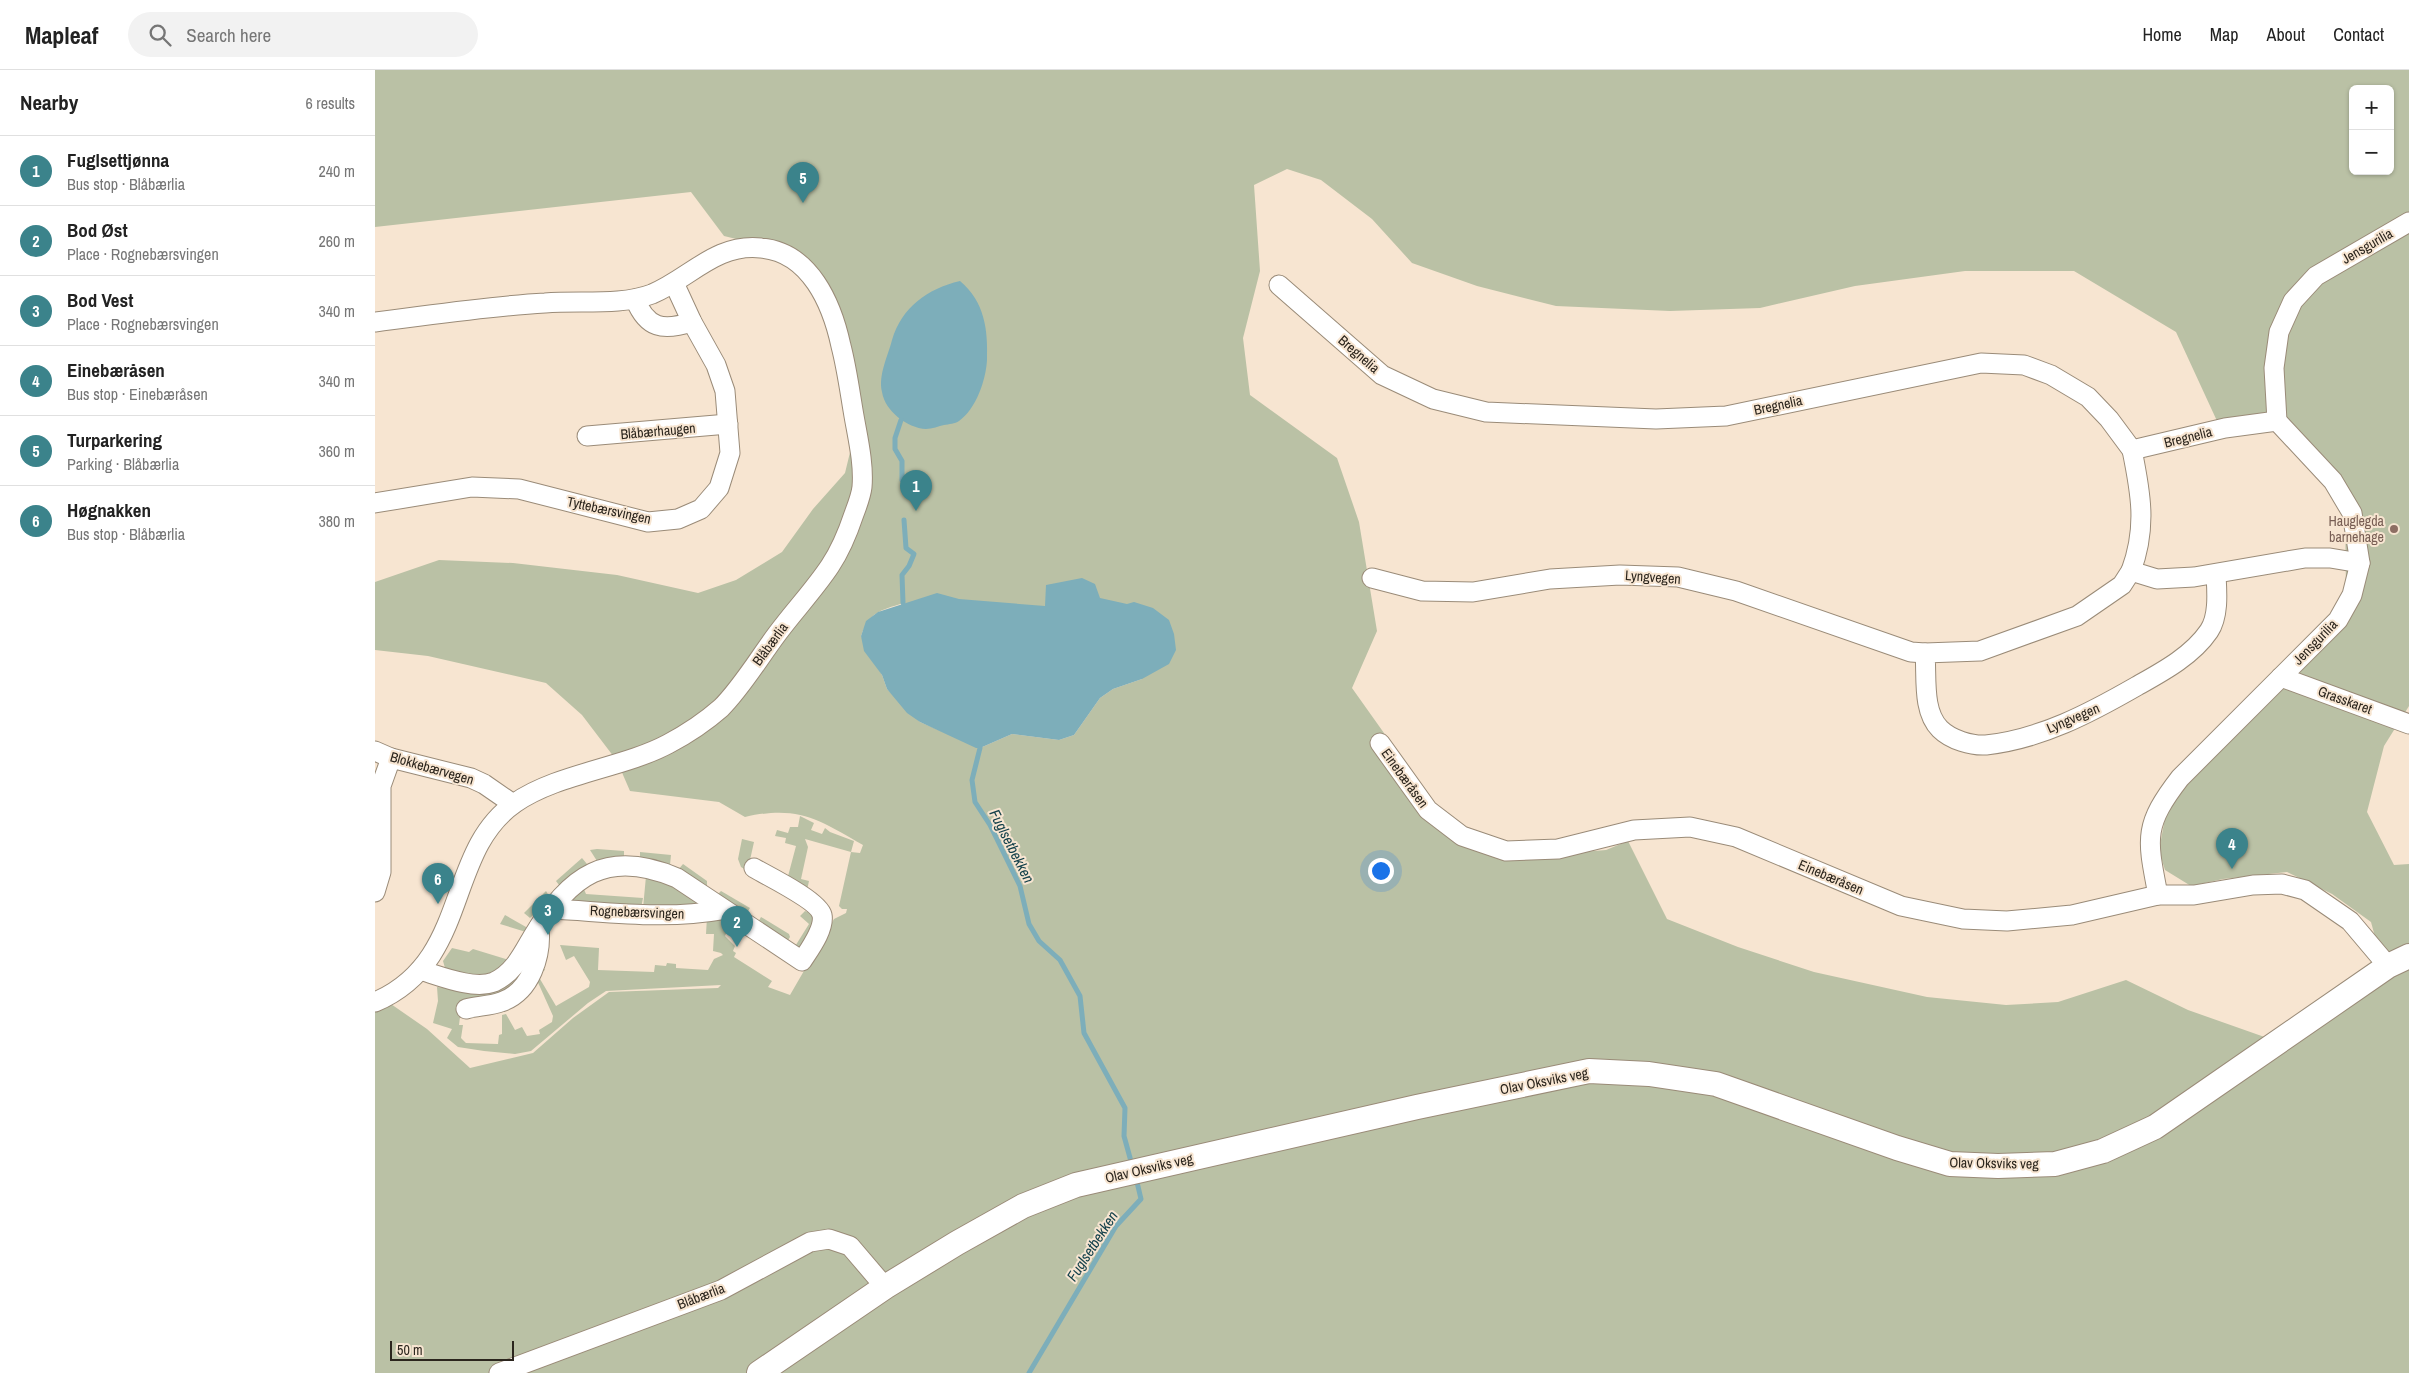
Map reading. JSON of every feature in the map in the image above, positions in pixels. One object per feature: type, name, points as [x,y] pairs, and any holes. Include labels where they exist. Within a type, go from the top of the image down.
[{"type":"street","name":"Jensgurilia","points":[[2158,895],[2150,852],[2150,834],[2152,821],[2164,798],[2180,778],[2338,620],[2351,595],[2360,563],[2353,513],[2333,481],[2277,421],[2274,368],[2279,332],[2293,301],[2316,276],[2409,222]]},
{"type":"street","name":"Blåbærlia","points":[[375,1002],[402,987],[420,970],[438,945],[474,855],[490,828],[513,804],[537,791],[665,746],[697,727],[722,706],[830,566],[848,532],[862,486],[859,449],[841,343],[828,303],[815,279],[799,262],[777,250],[760,247],[720,253],[699,264],[674,283]]},
{"type":"street","points":[[375,322],[545,303],[635,299],[674,283]]},
{"type":"street","name":"Tyttebærsvingen","points":[[375,503],[415,495],[482,487],[519,489],[648,522],[678,519],[701,509],[719,488],[730,453],[725,390],[716,365],[692,322],[674,283]]},
{"type":"street","name":"Bregnelia","points":[[1279,285],[1382,375],[1433,399],[1486,412],[1656,419],[1726,416],[1981,362],[2024,365],[2051,375],[2087,397],[2109,420],[2132,450],[2225,428],[2277,421]]},
{"type":"street","points":[[635,299],[639,310],[647,321],[662,327],[677,327],[692,322]]},
{"type":"street","name":"Blåbærhaugen","points":[[587,436],[728,424]]},
{"type":"street","name":"Lyngvegen","points":[[1372,578],[1422,591],[1473,592],[1550,579],[1620,575],[1678,577],[1736,590],[1911,652],[1980,651],[2077,616],[2122,585],[2131,571],[2138,552],[2143,518],[2132,450]]},
{"type":"street","points":[[2131,571],[2157,579],[2215,575],[2305,558],[2330,558],[2360,563]]},
{"type":"street","name":"Lyngvegen","points":[[1925,653],[1928,708],[1940,730],[1963,742],[1984,745],[2023,738],[2080,718],[2160,673],[2187,654],[2210,630],[2217,601],[2215,575]]},
{"type":"street","name":"Grasskaret","points":[[2281,677],[2409,724]]},
{"type":"street","name":"Einebæråsen","points":[[1380,743],[1428,810],[1462,836],[1506,851],[1558,849],[1634,830],[1690,827],[1736,837],[1901,906],[1963,919],[2007,920],[2072,915],[2158,895],[2194,894],[2253,885],[2282,884],[2305,890],[2350,921],[2399,961]]},
{"type":"street","points":[[375,892],[381,872],[383,755]]},
{"type":"street","name":"Blokkebærvegen","points":[[383,755],[471,778],[484,784],[513,804]]},
{"type":"street","name":"Rognebærsvingen","points":[[420,970],[467,984],[493,982],[511,970],[517,963],[539,925],[572,887],[590,873],[603,867],[619,864],[640,866],[668,874],[693,888],[721,910],[802,961],[819,929],[822,915],[811,902],[755,868]]},
{"type":"street","name":"Rognebærsvingen","points":[[553,909],[640,914],[699,914],[721,910]]},
{"type":"street","points":[[466,1009],[501,1002],[516,993],[526,983],[538,956],[541,941],[539,925]]},
{"type":"street","name":"Olav Oksviks veg","points":[[759,1373],[885,1287],[957,1243],[1023,1206],[1076,1185],[1454,1099],[1589,1071],[1649,1074],[1716,1084],[1897,1148],[1950,1164],[1998,1166],[2055,1164],[2103,1151],[2155,1127],[2399,961]]},
{"type":"street","name":"Blåbærlia","points":[[499,1373],[721,1290],[810,1242],[829,1240],[850,1246],[885,1287]]},
{"type":"green space","points":[[375,70],[2409,70],[2409,706],[2384,746],[2367,812],[2394,865],[2409,864],[2409,1373],[375,1373],[375,993],[427,1029],[470,1068],[533,1053],[573,1018],[609,992],[718,988],[721,985],[606,991],[588,1003],[531,1051],[515,1054],[458,1047],[447,1038],[452,1029],[433,1023],[438,1001],[437,987],[447,988],[526,962],[517,986],[461,1009],[459,1025],[463,1025],[461,1038],[466,1043],[498,1044],[499,1035],[502,1034],[502,1015],[506,1014],[515,1030],[522,1027],[527,1036],[540,1034],[539,1030],[552,1022],[553,1016],[536,978],[542,965],[545,970],[540,973],[540,979],[556,1006],[589,987],[590,982],[574,956],[566,960],[560,945],[599,948],[598,970],[654,972],[655,965],[666,966],[667,963],[676,964],[676,968],[708,970],[714,959],[723,955],[713,951],[714,934],[706,934],[707,917],[717,916],[730,924],[725,936],[735,946],[733,951],[736,953],[734,957],[772,981],[768,987],[790,995],[834,919],[846,913],[847,909],[842,909],[839,906],[851,852],[860,853],[863,845],[833,828],[807,817],[794,814],[779,813],[745,817],[719,802],[630,791],[617,761],[582,715],[546,683],[428,656],[375,650],[375,582],[439,560],[513,563],[617,575],[698,593],[736,580],[782,552],[813,509],[845,473],[854,436],[843,346],[806,282],[765,246],[724,236],[691,192],[375,227]],"holes":[[[1287,169],[1321,180],[1372,219],[1412,263],[1477,286],[1556,306],[1670,311],[1760,308],[1855,286],[1965,271],[2074,271],[2176,332],[2217,421],[2279,429],[2345,493],[2346,597],[2179,790],[2166,812],[2159,851],[2165,870],[2191,886],[2223,879],[2287,872],[2332,894],[2371,922],[2383,966],[2273,1040],[2188,1010],[2126,980],[2058,1002],[2006,1005],[1927,997],[1814,972],[1738,947],[1667,919],[1628,841],[1606,850],[1571,853],[1455,833],[1352,688],[1377,631],[1359,522],[1337,458],[1250,395],[1243,338],[1260,271],[1254,185]],[[903,603],[1142,679],[1113,689],[1100,698],[1074,735],[1059,740],[1012,734],[980,748],[920,722],[887,689],[882,675],[861,636],[868,621],[877,613]]]},
{"type":"green space","points":[[800,816],[814,823],[811,830],[822,834],[825,828],[830,832],[854,841],[851,852],[805,839],[808,847],[801,879],[809,881],[806,895],[787,880],[796,846],[785,843],[786,838],[775,836],[777,830],[788,833],[790,827],[798,827]]},
{"type":"green space","points":[[742,839],[754,842],[748,869],[815,910],[815,927],[807,942],[799,951],[794,948],[809,924],[800,916],[805,911],[813,914],[809,909],[741,867],[738,859]]},
{"type":"green space","points":[[590,850],[624,851],[624,856],[597,861]]},
{"type":"green space","points":[[640,852],[671,855],[670,865],[640,859]]},
{"type":"green space","points":[[582,858],[587,864],[586,867],[563,885],[559,885],[556,881]]},
{"type":"green space","points":[[683,864],[707,881],[707,888],[678,870]]},
{"type":"green space","points":[[646,876],[668,881],[702,904],[643,908]]},
{"type":"green space","points":[[582,885],[586,894],[643,898],[641,908],[571,901],[570,897]]},
{"type":"green space","points":[[546,891],[549,901],[530,918],[524,913]]},
{"type":"green space","points":[[721,891],[750,908],[745,916],[717,895]]},
{"type":"green space","points":[[505,915],[526,927],[526,932],[500,924]]},
{"type":"green space","points":[[761,917],[789,934],[790,937],[787,942],[757,924]]},
{"type":"green space","points":[[452,948],[469,952],[473,949],[509,960],[496,972],[488,975],[471,976],[445,968],[443,961]]},
{"type":"water","points":[[960,281],[975,298],[983,317],[987,338],[985,376],[975,402],[959,421],[931,429],[919,428],[905,422],[887,406],[881,386],[884,366],[896,328],[909,309],[927,294],[948,284]]},
{"type":"water","points":[[1082,578],[1095,584],[1100,598],[1127,604],[1134,602],[1153,608],[1169,620],[1174,634],[1176,650],[1169,664],[1142,679],[1113,689],[1100,698],[1074,735],[1059,740],[1012,734],[976,748],[920,722],[907,713],[887,689],[882,675],[864,651],[861,636],[866,621],[878,612],[937,593],[959,599],[1045,606],[1046,585]]},
{"type":"waterway","points":[[901,420],[895,438],[895,449],[902,461],[902,480]]},
{"type":"waterway","points":[[903,603],[902,575],[909,566],[914,554],[906,548],[904,520]]},
{"type":"waterway","name":"Fuglsetbekken","points":[[980,748],[972,780],[975,802],[990,825],[1020,886],[1029,924],[1039,941],[1060,960],[1080,996],[1084,1033],[1125,1108],[1124,1136],[1132,1165]]},
{"type":"waterway","name":"Fuglsetbekken","points":[[1029,1373],[1116,1226],[1141,1199],[1136,1178]]},
{"type":"place","name":"Turparkering","points":[[803,203]]},
{"type":"place","name":"Fuglsettjønna","points":[[916,511]]},
{"type":"place","name":"Hauglegda barnehage","points":[[2394,529]]},
{"type":"place","name":"Einebæråsen","points":[[2232,869]]},
{"type":"place","name":"Høgnakken","points":[[438,904]]},
{"type":"place","name":"Bod Vest","points":[[548,935]]},
{"type":"place","name":"Bod Øst","points":[[737,947]]}]
